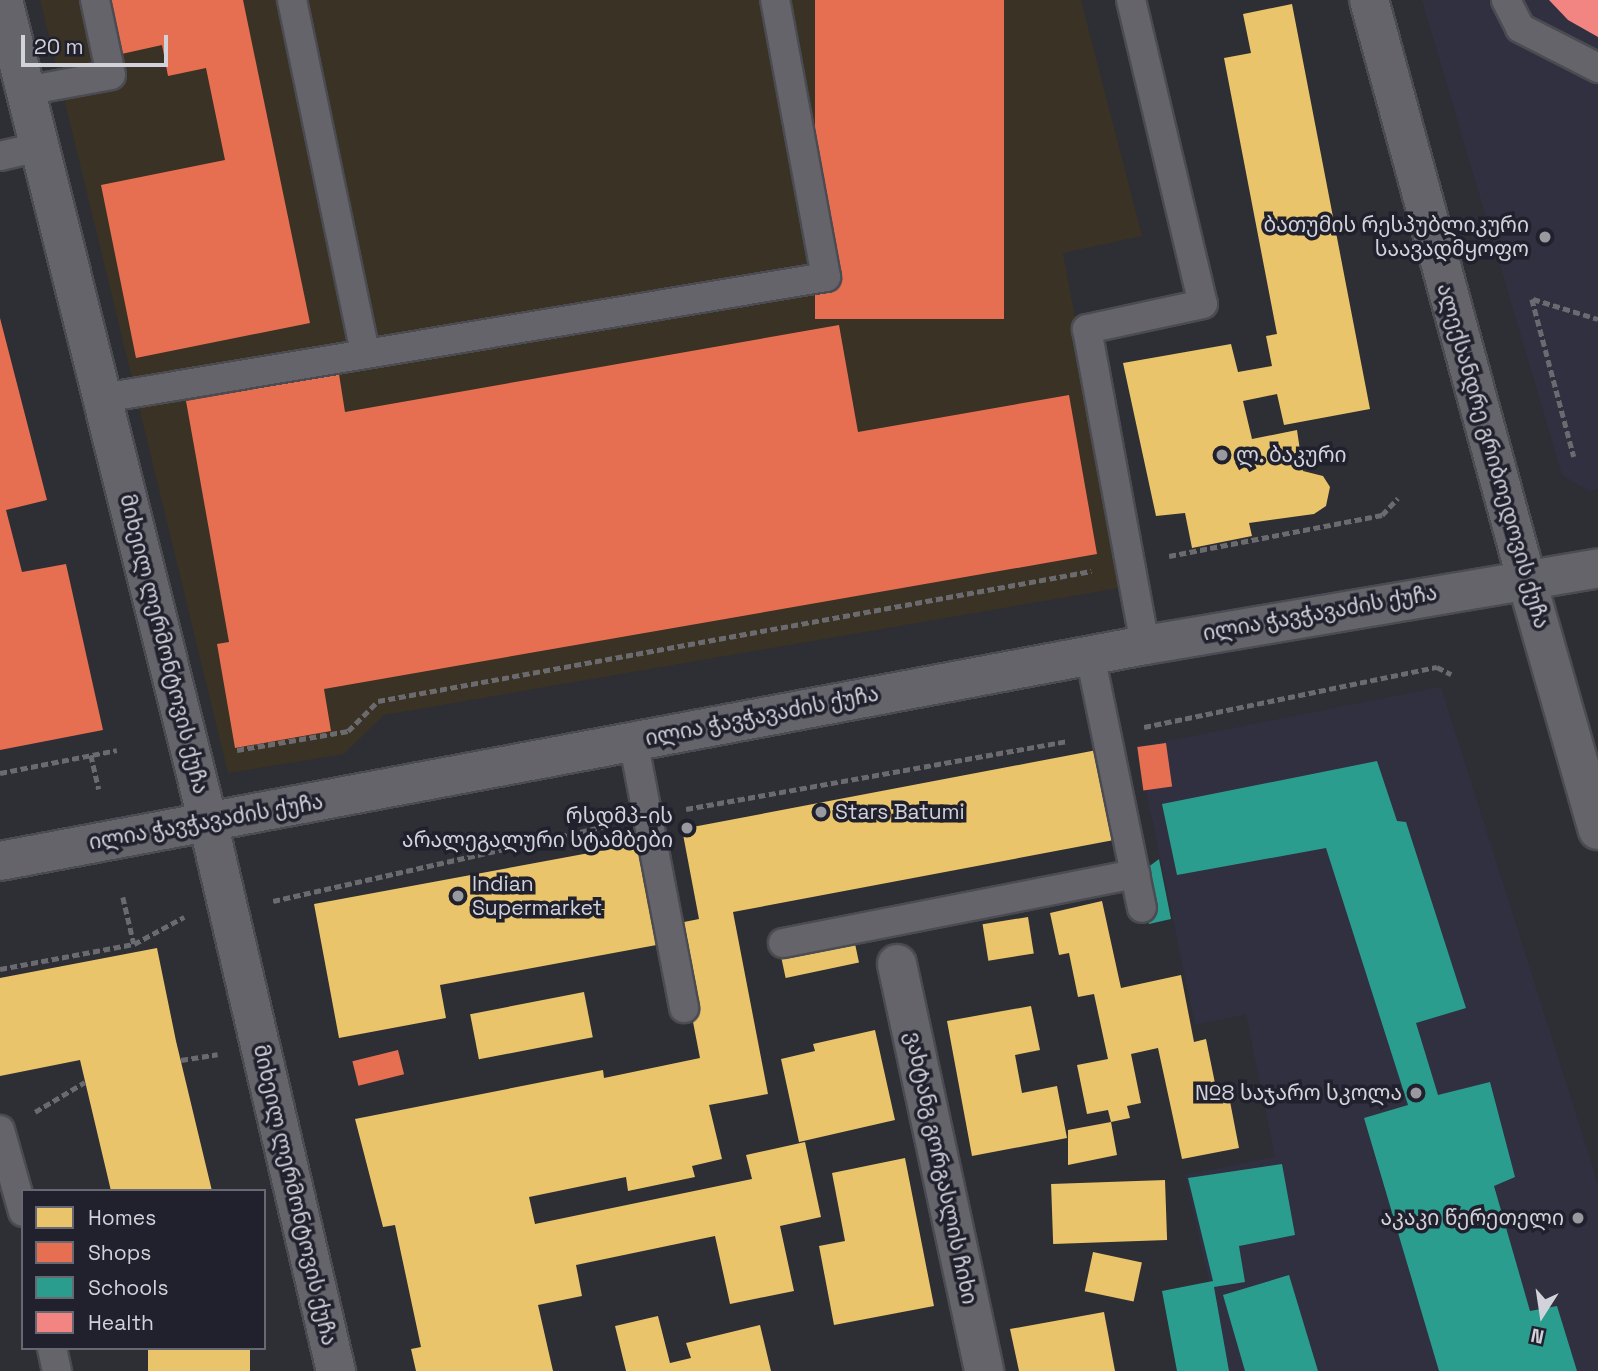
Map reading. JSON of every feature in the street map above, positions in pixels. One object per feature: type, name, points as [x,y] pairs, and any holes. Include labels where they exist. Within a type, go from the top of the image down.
[{"type":"street","name":"მიხეილ ლერმონტოვის ქუჩა","points":[[3,0],[208,822],[336,1371]]},
{"type":"street","name":"ალექსანდრე გრიბოედოვის ქუჩა","points":[[1369,0],[1526,578],[1598,830]]},
{"type":"street","name":"ილია ჭავჭავაძის ქუჩა","points":[[0,861],[1090,655],[1526,578],[1598,568]]},
{"type":"street","name":"ვახტანგ გორგასლის ჩიხი","points":[[897,964],[984,1371]]},
{"type":"lane","points":[[25,92],[111,75],[95,0]]},
{"type":"lane","points":[[292,0],[365,353]]},
{"type":"lane","points":[[103,398],[826,278],[775,0]]},
{"type":"lane","points":[[1131,0],[1203,304],[1087,329],[1145,645]]},
{"type":"lane","points":[[1506,0],[1520,28],[1598,68]]},
{"type":"lane","points":[[0,156],[39,147]]},
{"type":"lane","points":[[1090,655],[1142,908]]},
{"type":"lane","points":[[634,740],[684,1008]]},
{"type":"lane","points":[[783,943],[1135,874]]},
{"type":"lane","points":[[2,1130],[21,1204]]},
{"type":"lane","points":[[52,1350],[57,1371]]},
{"type":"path","points":[[1574,457],[1532,299],[1598,319]]},
{"type":"path","points":[[223,743],[234,750],[348,731],[378,701],[1130,564],[1382,515],[1398,498]]},
{"type":"path","points":[[264,903],[648,816],[1107,734],[1437,667],[1451,674]]},
{"type":"path","points":[[0,774],[117,750]]},
{"type":"path","points":[[91,755],[99,789]]},
{"type":"path","points":[[123,897],[134,944]]},
{"type":"path","points":[[0,969],[134,944],[199,913]]},
{"type":"path","points":[[181,1060],[219,1054]]},
{"type":"path","points":[[2,1130],[85,1082]]},
{"type":"shaded area","points":[[40,0],[1081,0],[1142,236],[1063,253],[1125,587],[384,715],[344,754],[228,773]]},
{"type":"shaded area","name":"ბათუმის რესპუბლიკური საავადმყოფო","points":[[1422,0],[1598,0],[1598,489],[1589,491],[1562,475]]},
{"type":"shaded area","name":"№8 საჯარო სკოლა","points":[[1441,687],[1598,1184],[1598,1371],[1229,1371],[1185,1175],[1275,1157],[1246,1014],[1195,1025],[1137,747]]},
{"type":"building: Homes","points":[[1292,4],[1370,409],[1284,425],[1277,394],[1243,401],[1252,439],[1297,430],[1303,471],[1323,476],[1330,487],[1326,506],[1314,514],[1249,523],[1252,536],[1192,548],[1185,513],[1156,516],[1123,363],[1231,344],[1238,372],[1272,366],[1266,336],[1277,334],[1224,58],[1251,53],[1243,14]]},
{"type":"building: Homes","points":[[1097,750],[1114,840],[733,912],[768,1094],[709,1105],[722,1159],[692,1166],[695,1177],[628,1191],[626,1177],[529,1197],[535,1224],[752,1179],[746,1155],[805,1142],[821,1217],[780,1226],[794,1291],[730,1304],[715,1236],[576,1265],[582,1296],[538,1305],[553,1371],[416,1371],[411,1349],[421,1347],[395,1225],[383,1227],[355,1119],[603,1070],[604,1078],[700,1058],[674,924],[699,919],[682,829]]},
{"type":"building: Homes","points":[[643,843],[662,944],[440,985],[446,1018],[339,1038],[314,904]]},
{"type":"building: Homes","points":[[1102,901],[1121,988],[1181,975],[1194,1042],[1206,1039],[1217,1093],[1228,1091],[1239,1148],[1182,1159],[1158,1048],[1131,1054],[1141,1103],[1127,1106],[1130,1118],[1111,1122],[1108,1110],[1087,1114],[1077,1065],[1108,1059],[1094,994],[1078,997],[1069,953],[1059,955],[1050,913]]},
{"type":"building: Homes","points":[[1028,917],[1034,954],[988,961],[983,924]]},
{"type":"building: Homes","points":[[854,939],[859,962],[786,978],[781,955]]},
{"type":"building: Homes","points":[[157,948],[212,1189],[111,1189],[80,1060],[0,1076],[0,978]]},
{"type":"building: Homes","points":[[584,992],[593,1037],[479,1059],[470,1014]]},
{"type":"building: Homes","points":[[1031,1006],[1040,1050],[1015,1055],[1022,1093],[1057,1086],[1067,1138],[972,1156],[947,1021]]},
{"type":"building: Homes","points":[[875,1030],[895,1120],[799,1142],[781,1059],[815,1051],[813,1044]]},
{"type":"building: Homes","points":[[1111,1122],[1117,1155],[1068,1165],[1068,1130]]},
{"type":"building: Homes","points":[[905,1158],[934,1306],[834,1325],[819,1246],[845,1241],[832,1173]]},
{"type":"building: Homes","points":[[1165,1180],[1167,1240],[1053,1244],[1051,1184]]},
{"type":"building: Homes","points":[[1093,1252],[1142,1262],[1134,1302],[1085,1291]]},
{"type":"building: Homes","points":[[1104,1312],[1115,1371],[1019,1371],[1010,1329]]},
{"type":"building: Homes","points":[[658,1316],[670,1363],[691,1358],[686,1343],[760,1325],[771,1371],[626,1371],[615,1326]]},
{"type":"building: Homes","points":[[148,1350],[250,1350],[250,1371],[148,1371]]},
{"type":"building: Shops","points":[[87,0],[243,0],[310,323],[136,358],[101,185],[225,160],[206,68],[168,76],[162,45],[99,59]]},
{"type":"building: Shops","points":[[815,0],[1004,0],[1004,319],[815,319]]},
{"type":"building: Shops","points":[[0,318],[47,500],[6,510],[22,572],[66,564],[103,730],[0,750]]},
{"type":"building: Shops","points":[[839,325],[858,432],[1069,395],[1097,554],[324,689],[331,731],[235,748],[217,644],[229,642],[186,401],[339,374],[345,412]]},
{"type":"building: Shops","points":[[1166,743],[1172,787],[1143,791],[1137,747]]},
{"type":"building: Shops","points":[[398,1050],[404,1074],[358,1086],[352,1061]]},
{"type":"building: Schools","points":[[1377,761],[1397,821],[1406,822],[1466,1008],[1416,1023],[1438,1095],[1490,1082],[1515,1177],[1494,1186],[1530,1311],[1557,1306],[1577,1371],[1439,1371],[1364,1118],[1408,1105],[1326,848],[1177,875],[1162,804]]},
{"type":"building: Schools","points":[[1159,859],[1171,919],[1149,924],[1139,874]]},
{"type":"building: Schools","points":[[1282,1164],[1295,1235],[1239,1246],[1245,1282],[1214,1287],[1229,1371],[1177,1371],[1162,1291],[1213,1281],[1188,1178]]},
{"type":"building: Schools","points":[[1289,1275],[1318,1371],[1245,1371],[1223,1295]]},
{"type":"building: Health","points":[[1549,0],[1598,0],[1598,37],[1568,20]]},
{"type":"place","name":"ბათუმის რესპუბლიკური საავადმყოფო","points":[[1545,237]]},
{"type":"place","name":"ლ. ბაკური","points":[[1222,455]]},
{"type":"place","name":"Stars Batumi","points":[[821,812]]},
{"type":"place","name":"რსდმპ-ის არალეგალური სტამბები","points":[[687,828]]},
{"type":"place","name":"Indian Supermarket","points":[[458,896]]},
{"type":"place","name":"№8 საჯარო სკოლა","points":[[1416,1093]]},
{"type":"place","name":"აკაკი წერეთელი","points":[[1578,1218]]}]
